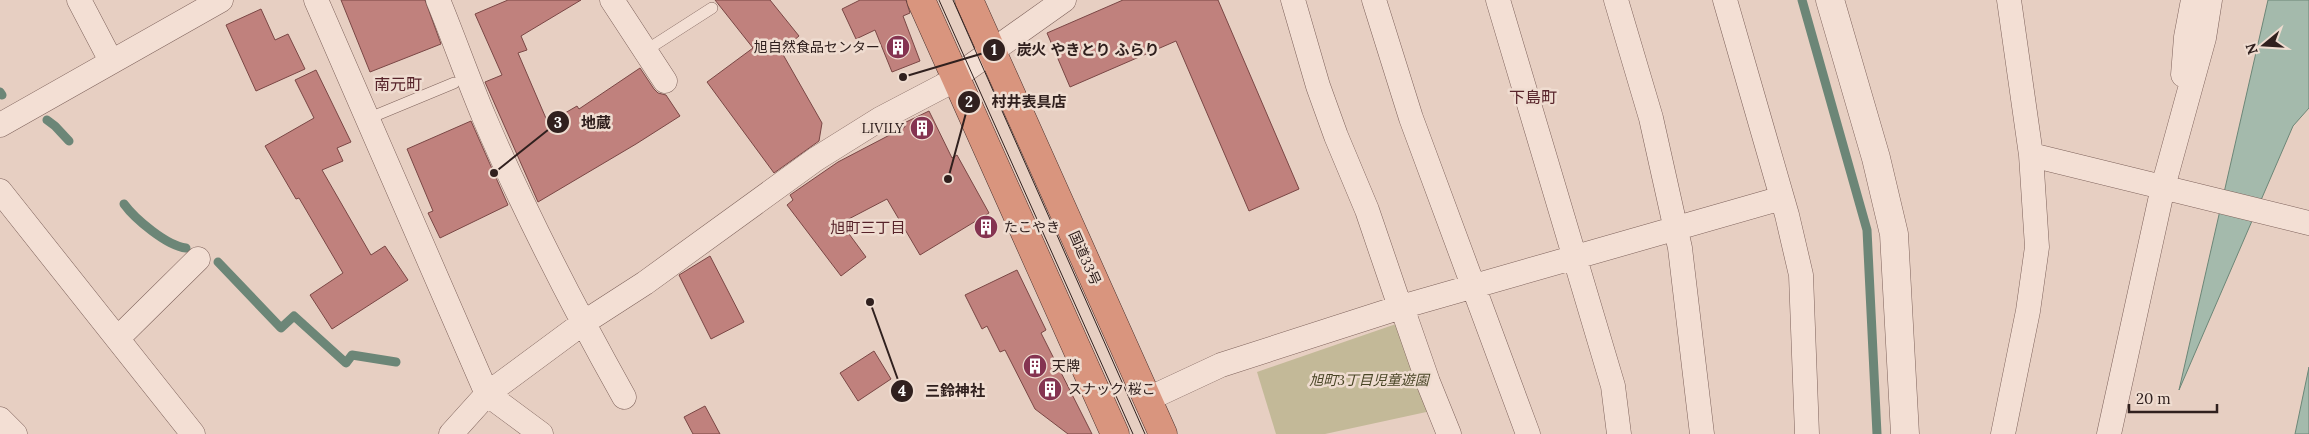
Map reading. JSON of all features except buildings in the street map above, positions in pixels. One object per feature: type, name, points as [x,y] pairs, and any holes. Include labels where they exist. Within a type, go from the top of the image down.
[{"type":"highway","points":[[922,0],[1116,434]]},
{"type":"highway","name":"国道33号","points":[[969,0],[1163,434]]},
{"type":"street","points":[[79,0],[111,61]]},
{"type":"street","points":[[0,126],[220,0]]},
{"type":"street","points":[[316,0],[487,394],[541,434]]},
{"type":"street","points":[[438,0],[488,125],[530,218],[583,323],[624,397]]},
{"type":"street","points":[[612,0],[664,80]]},
{"type":"street","points":[[451,434],[487,394],[583,323],[645,283],[816,159],[880,119],[956,77],[1064,0]]},
{"type":"street","points":[[1293,0],[1318,86],[1367,210],[1401,307],[1450,434]]},
{"type":"street","points":[[1374,0],[1411,118],[1528,434]]},
{"type":"street","points":[[1498,0],[1613,386],[1619,434]]},
{"type":"street","points":[[1616,0],[1651,118],[1680,248],[1702,434]]},
{"type":"street","points":[[1725,0],[1782,198],[1801,274],[1807,434]]},
{"type":"street","points":[[1830,0],[1876,158],[1894,234],[1905,434]]},
{"type":"street","points":[[2003,434],[2028,311],[2037,247],[2031,155],[2009,0]]},
{"type":"street","points":[[2181,122],[2186,37],[2193,0]]},
{"type":"street","points":[[2109,434],[2163,186],[2204,38],[2210,0]]},
{"type":"street","points":[[2031,155],[2309,223]]},
{"type":"street","points":[[0,191],[193,434]]},
{"type":"street","points":[[1148,399],[1221,365],[1401,307],[1782,198]]},
{"type":"street","points":[[118,338],[198,259]]},
{"type":"street","points":[[0,419],[15,434]]},
{"type":"lane","points":[[645,51],[712,8]]},
{"type":"lane","points":[[367,119],[454,82]]},
{"type":"green space","name":"旭町3丁目児童遊園","points":[[1396,324],[1431,411],[1325,434],[1276,434],[1257,372]]},
{"type":"shaded area","points":[[2268,0],[2309,0],[2309,108],[2293,126],[2179,390]]},
{"type":"shaded area","points":[[2309,367],[2309,434],[2295,434]]},
{"type":"waterway","points":[[1802,0],[1867,230],[1877,434]]},
{"type":"waterway","points":[[47,120],[69,141]]},
{"type":"waterway","points":[[124,204],[152,231],[170,242],[186,248]]},
{"type":"waterway","points":[[218,262],[281,328],[294,316],[346,363],[352,355],[396,362]]},
{"type":"tram line","points":[[939,0],[1133,434]]},
{"type":"tram line","points":[[953,0],[1145,434]]},
{"type":"place","name":"旭自然食品センター","points":[[898,47]]},
{"type":"place","name":"炭火 やきとり ふらり","points":[[903,77]]},
{"type":"place","name":"LIVILY","points":[[922,128]]},
{"type":"place","name":"地蔵","points":[[494,173]]},
{"type":"place","name":"村井表具店","points":[[948,179]]},
{"type":"place","name":"たこやき","points":[[986,227]]},
{"type":"place","name":"三鈴神社","points":[[870,302]]},
{"type":"place","name":"天牌","points":[[1035,366]]},
{"type":"place","name":"スナック 桜こ","points":[[1050,389]]},
{"type":"district","name":"南元町","points":[[398,84]]},
{"type":"district","name":"下島町","points":[[1533,97]]},
{"type":"district","name":"旭町三丁目","points":[[868,228]]}]
